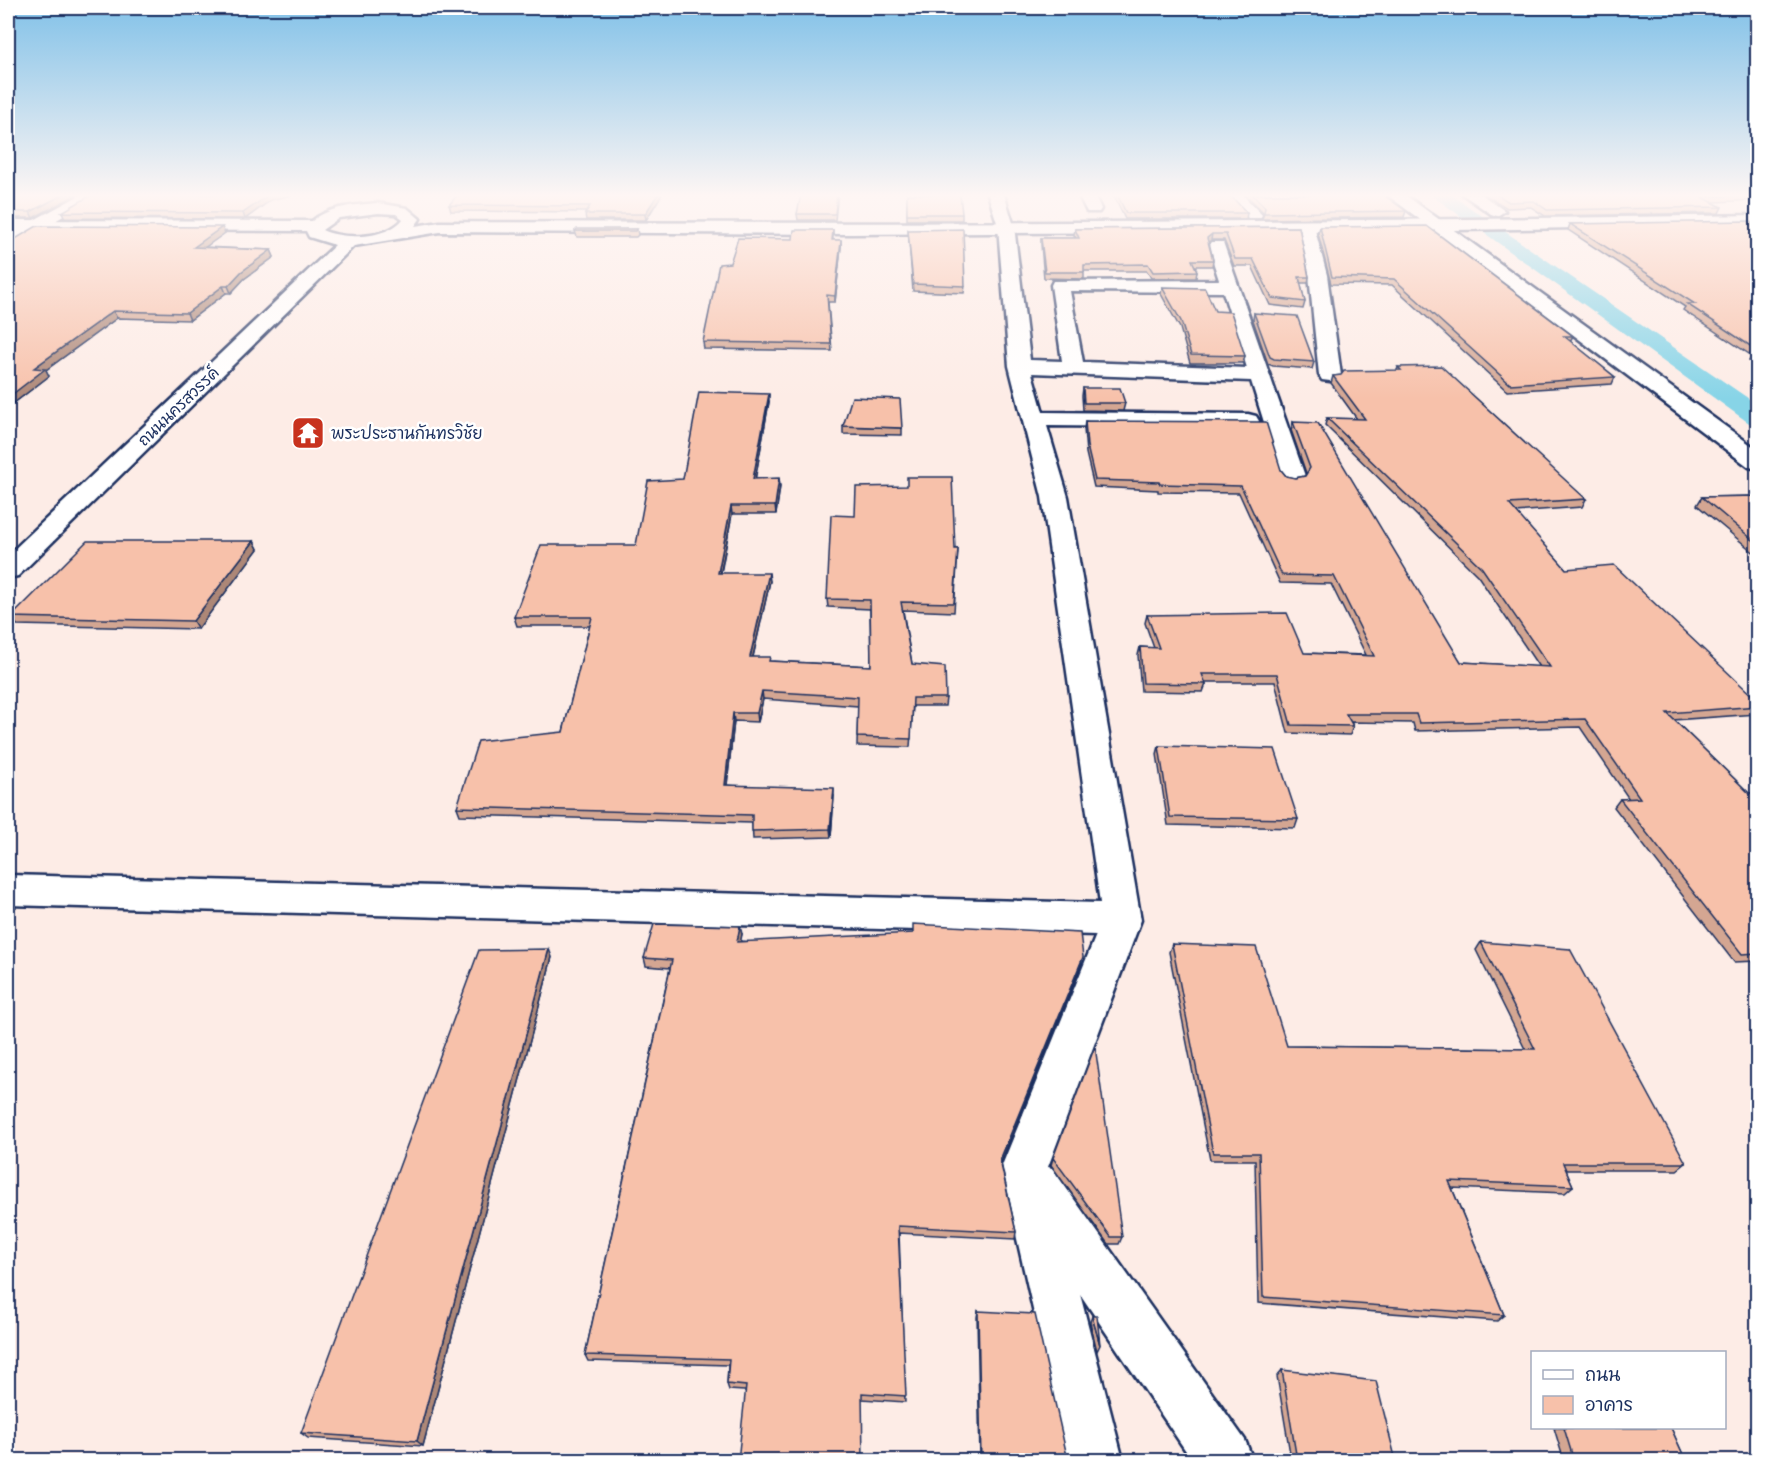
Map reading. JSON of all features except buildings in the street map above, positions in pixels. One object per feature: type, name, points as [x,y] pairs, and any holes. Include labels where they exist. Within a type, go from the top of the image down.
[{"type":"street","name":"ถนนนครสวรรค์","points":[[8,570],[327,263]]},
{"type":"street","points":[[1008,263],[1020,366],[1032,419],[1055,497],[1122,920],[1024,1168],[1095,1461]]},
{"type":"street","points":[[1222,263],[1293,477]]},
{"type":"street","points":[[1315,263],[1329,375]]},
{"type":"street","points":[[1494,263],[1758,462]]},
{"type":"street","points":[[1073,367],[1060,285],[1230,286]]},
{"type":"street","points":[[1020,366],[1073,367],[1142,395],[1248,421]]},
{"type":"street","points":[[1032,419],[1142,395],[1259,375]]},
{"type":"street","points":[[8,890],[1122,920]]},
{"type":"street","points":[[1024,1168],[1225,1461]]},
{"type":"waterway","points":[[1537,263],[1758,417]]},
{"type":"place","name":"พระประธานกันทรวิชัย","points":[[308,433]]}]
